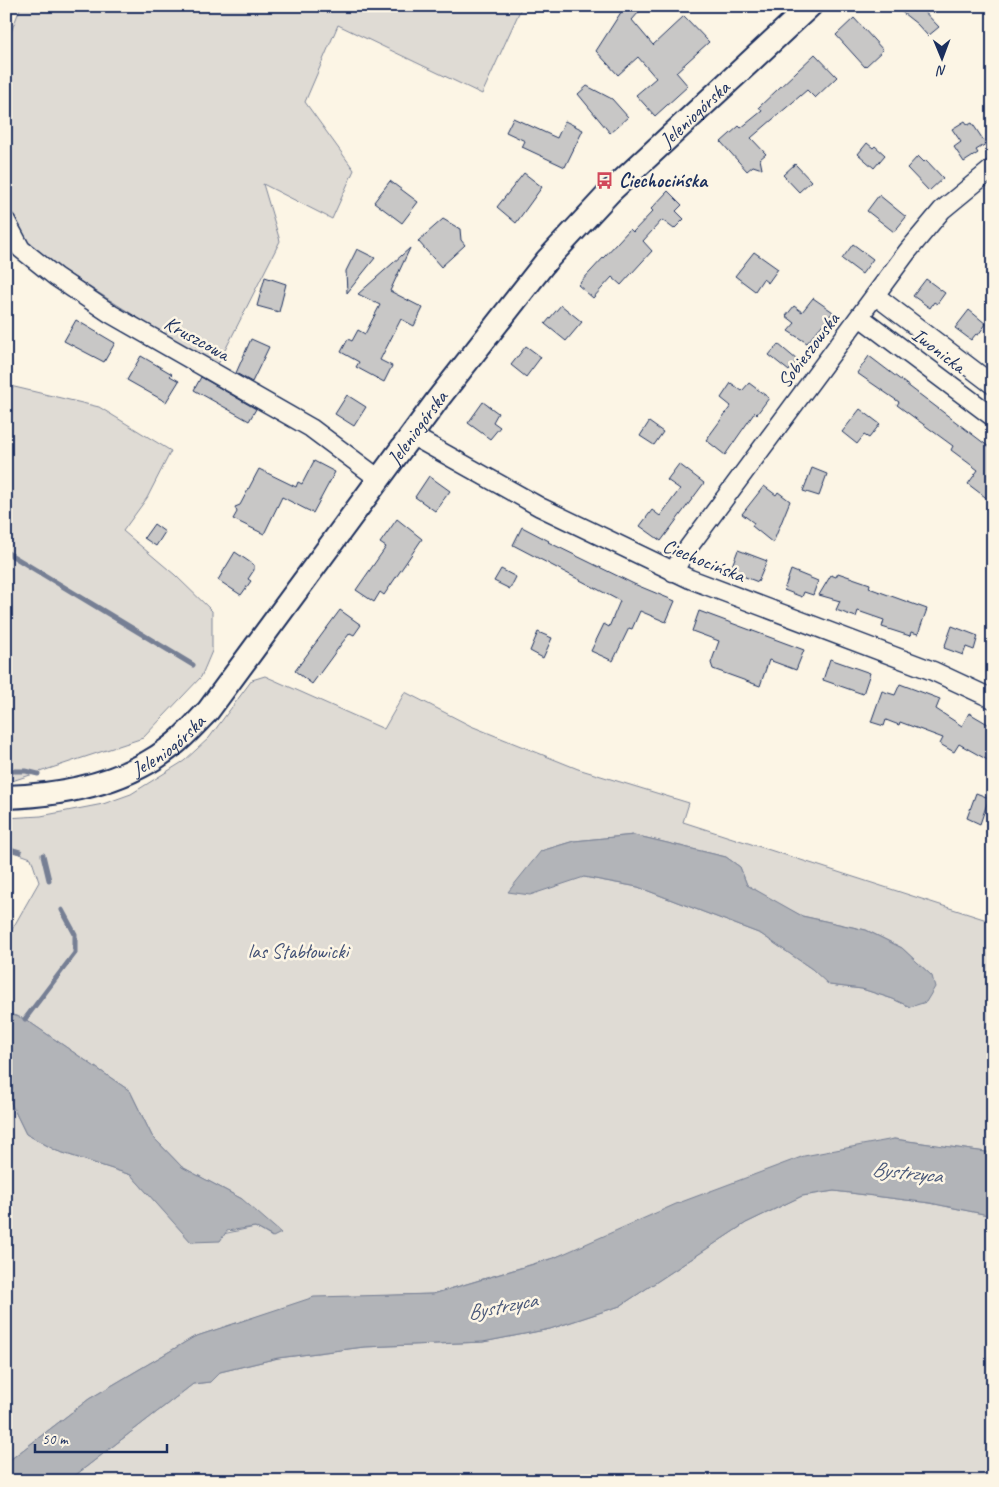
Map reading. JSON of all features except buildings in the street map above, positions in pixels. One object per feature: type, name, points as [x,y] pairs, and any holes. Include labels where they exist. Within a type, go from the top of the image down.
[{"type":"street","name":"Jeleniogórska","points":[[6,797],[60,793],[100,783],[139,766],[171,747],[208,711],[411,436],[553,253],[610,192],[810,6]]},
{"type":"street","name":"Sobieszowska","points":[[673,572],[680,559],[942,210],[993,168]]},
{"type":"street","name":"Kruszcowa","points":[[6,221],[21,249],[56,277],[111,314],[311,428],[379,480]]},
{"type":"street","name":"Iwonicka","points":[[876,296],[993,385]]},
{"type":"street","name":"Iwonicka","points":[[860,317],[993,417]]},
{"type":"street","name":"Ciechocińska","points":[[411,436],[540,507],[673,572],[934,671],[993,698]]},
{"type":"green space","points":[[21,6],[522,6],[482,94],[338,25],[305,102],[354,170],[332,219],[263,184],[280,241],[216,368],[27,247],[6,202],[6,45]]},
{"type":"green space","points":[[6,385],[99,407],[171,451],[147,498],[123,531],[175,575],[212,611],[212,651],[201,677],[143,738],[6,783]]},
{"type":"green space","name":"las Stabłowicki","points":[[265,676],[384,729],[405,692],[471,726],[578,769],[689,803],[683,822],[993,922],[993,1153],[894,1139],[553,1258],[433,1294],[314,1298],[194,1337],[89,1399],[6,1463],[6,1093],[26,1134],[57,1151],[131,1175],[191,1241],[255,1227],[272,1237],[242,1199],[182,1167],[152,1136],[130,1091],[25,1019],[6,1013],[6,940],[39,882],[31,858],[6,849],[6,818],[41,816],[103,804],[131,794],[184,761],[209,738],[252,680]],"holes":[[[634,835],[726,857],[740,867],[747,885],[775,902],[802,916],[866,930],[902,948],[932,976],[910,1007],[893,999],[862,989],[830,985],[812,969],[761,934],[638,887],[584,877],[541,851],[574,841]]]},
{"type":"green space","points":[[834,1191],[930,1203],[993,1216],[993,1481],[68,1481],[193,1384],[210,1382],[220,1372],[278,1358],[364,1347],[483,1342],[550,1329],[620,1306],[746,1223],[802,1196]]},
{"type":"water","points":[[634,835],[726,857],[740,867],[747,885],[802,916],[866,930],[902,948],[932,976],[935,987],[926,1002],[910,1007],[893,999],[862,989],[829,985],[812,969],[761,934],[638,887],[584,877],[530,895],[508,892],[541,851],[574,841]]},
{"type":"water","points":[[6,1013],[25,1019],[130,1091],[152,1136],[182,1167],[242,1199],[281,1233],[273,1237],[255,1227],[227,1231],[220,1241],[191,1242],[131,1175],[57,1151],[26,1134],[6,1093]]},
{"type":"water","name":"Bystrzyca","points":[[894,1139],[993,1153],[993,1216],[930,1203],[834,1191],[802,1196],[746,1223],[620,1306],[550,1329],[483,1342],[364,1347],[278,1358],[220,1372],[210,1382],[193,1384],[68,1481],[6,1481],[6,1463],[89,1399],[194,1337],[314,1297],[433,1294],[554,1258],[676,1204],[804,1156]]},
{"type":"waterway","points":[[6,552],[193,665]]},
{"type":"waterway","points":[[6,771],[26,771],[38,774]]},
{"type":"waterway","points":[[6,848],[20,852]]},
{"type":"waterway","points":[[43,855],[49,880]]},
{"type":"waterway","points":[[25,1019],[75,953],[75,934],[62,910]]},
{"type":"place","name":"Ciechocińska","points":[[605,180]]}]
